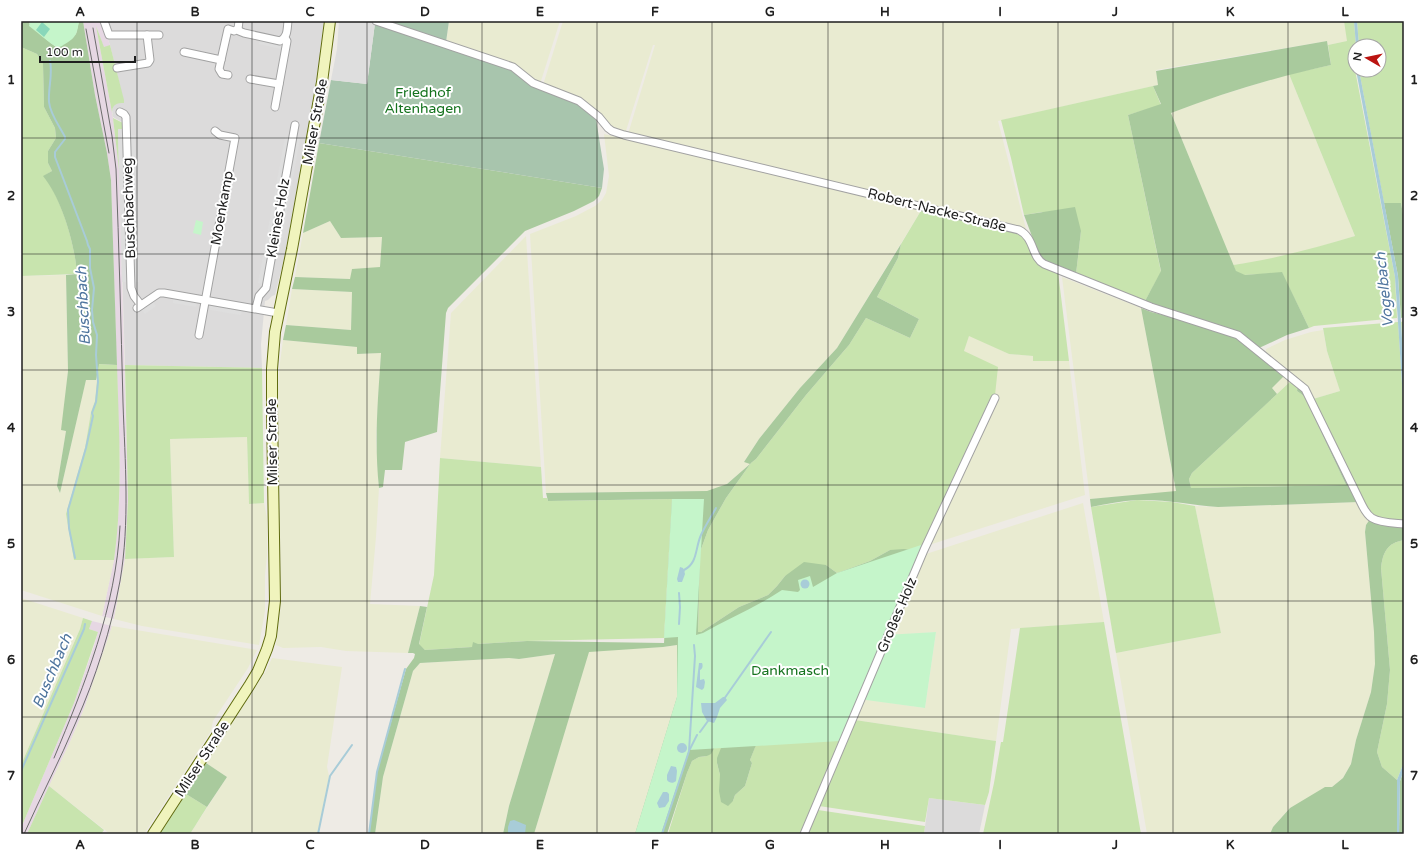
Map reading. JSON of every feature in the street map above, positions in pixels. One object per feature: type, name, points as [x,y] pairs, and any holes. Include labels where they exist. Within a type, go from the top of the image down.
[{"type":"main road","name":"Milser Straße","points":[[153,834],[249,686],[262,662],[271,636],[275,601],[272,369],[274,344],[278,313],[292,249],[320,97],[330,21]]},
{"type":"street","points":[[104,21],[109,35],[159,35]]},
{"type":"street","points":[[238,29],[239,21]]},
{"type":"street","points":[[275,107],[287,41],[285,38],[287,34],[288,21]]},
{"type":"street","name":"Robert-Nacke-Straße","points":[[376,21],[513,67],[533,83],[580,101],[599,117],[608,128],[624,135],[1018,230],[1030,239],[1036,254],[1044,264],[1151,307],[1238,335],[1305,389],[1358,498],[1368,514],[1372,518],[1379,520],[1404,524]]},
{"type":"street","points":[[228,75],[222,74],[219,69],[228,29],[234,31],[238,29]]},
{"type":"street","points":[[238,29],[244,33],[277,41],[285,38]]},
{"type":"street","points":[[117,68],[148,63],[150,60],[147,35]]},
{"type":"street","points":[[184,52],[221,60]]},
{"type":"street","points":[[250,79],[279,84]]},
{"type":"street","name":"Buschbachweg","points":[[120,112],[126,117],[131,288],[134,296],[139,306],[161,293],[206,300]]},
{"type":"street","name":"Kleines Holz","points":[[256,308],[259,296],[266,288],[295,125]]},
{"type":"street","name":"Moenkamp","points":[[199,335],[235,138],[220,135],[215,131]]},
{"type":"street","points":[[206,300],[278,313]]},
{"type":"street","name":"Großes Holz","points":[[804,834],[924,550],[995,398]]},
{"type":"shaded area","points":[[83,21],[102,23],[110,45],[104,48],[96,26],[113,118],[119,170],[128,500],[125,559],[114,619],[102,616],[114,560],[119,507],[120,471],[111,180]]},
{"type":"shaded area","points":[[101,21],[324,21],[312,109],[285,255],[275,295],[265,301],[261,344],[262,368],[125,365],[118,129],[122,122],[113,117],[112,110],[114,104],[124,103],[110,45]]},
{"type":"shaded area","points":[[339,21],[369,21],[375,23],[367,84],[331,80],[337,49]]},
{"type":"shaded area","points":[[260,39],[282,44],[281,49],[259,44]]},
{"type":"shaded area","points":[[118,129],[123,129],[124,136],[135,135],[139,282],[122,282]]},
{"type":"shaded area","points":[[285,137],[300,139],[279,257],[275,256],[270,285],[258,283]]},
{"type":"shaded area","points":[[173,299],[197,303],[196,307],[173,303]]},
{"type":"shaded area","points":[[153,302],[156,306],[145,314],[142,310]]},
{"type":"shaded area","points":[[210,305],[242,310],[241,315],[210,310]]},
{"type":"shaded area","points":[[92,621],[112,626],[104,654],[70,742],[27,834],[21,834],[21,828],[74,703],[93,649],[98,632],[89,629]]},
{"type":"shaded area","points":[[929,798],[985,805],[979,834],[924,834]]},
{"type":"green space","points":[[21,21],[30,21],[29,23],[56,47],[76,34],[79,21],[83,21],[111,180],[117,365],[99,364],[96,380],[86,380],[60,493],[57,486],[66,431],[61,430],[68,371],[66,275],[77,274],[74,250],[62,209],[43,176],[52,171],[48,163],[48,151],[56,138],[55,128],[44,107],[43,64],[37,54],[21,47]]},
{"type":"green space","points":[[30,21],[79,21],[77,32],[74,37],[58,47],[29,26]]},
{"type":"green space","name":"Friedhof Altenhagen","points":[[386,21],[449,21],[446,42]]},
{"type":"green space","points":[[449,21],[560,21],[540,84],[446,42]]},
{"type":"green space","points":[[563,21],[1344,21],[1347,38],[1347,41],[1328,45],[1327,41],[1156,70],[1158,85],[998,121],[1026,229],[628,134],[655,45],[653,45],[625,134],[611,130],[599,115],[543,85]]},
{"type":"green space","points":[[1344,21],[1354,21],[1355,38],[1347,38],[1347,41]]},
{"type":"green space","points":[[1357,21],[1404,21],[1404,220],[1401,203],[1384,203],[1361,78],[1387,78],[1387,38],[1358,38]]},
{"type":"green space","points":[[42,22],[50,29],[44,37],[36,30]]},
{"type":"green space","name":"Friedhof Altenhagen","points":[[375,23],[489,63],[514,70],[579,103],[596,119],[604,169],[602,188],[319,143],[331,80],[367,84]]},
{"type":"green space","points":[[96,26],[104,47],[110,45],[124,100],[124,103],[114,106],[112,113]]},
{"type":"green space","points":[[1327,41],[1331,65],[1250,86],[1171,113],[1236,271],[1245,275],[1282,272],[1309,328],[1287,335],[1259,348],[1238,333],[1145,301],[1161,271],[1128,115],[1161,104],[1153,86],[1158,85],[1156,71]]},
{"type":"green space","points":[[1347,41],[1347,78],[1357,78],[1395,277],[1397,318],[1314,326],[1309,328],[1282,273],[1244,275],[1236,272],[1233,265],[1249,263],[1309,249],[1355,236],[1289,74],[1331,65],[1328,45]]},
{"type":"green space","points":[[21,47],[37,54],[43,64],[44,107],[55,128],[56,138],[48,151],[48,163],[52,171],[44,176],[51,186],[62,209],[74,250],[77,274],[21,276]]},
{"type":"green space","points":[[1289,74],[1355,236],[1302,252],[1264,261],[1233,265],[1171,113],[1205,100]]},
{"type":"green space","points":[[1153,86],[1161,105],[1128,115],[1161,272],[1145,301],[1076,274],[1081,231],[1042,212],[1024,215],[1001,120]]},
{"type":"green space","points":[[113,118],[123,123],[123,129],[118,129],[119,170]]},
{"type":"green space","points":[[604,134],[922,209],[837,348],[800,388],[759,439],[744,462],[751,463],[727,484],[715,489],[707,491],[546,493],[530,234],[576,216],[595,206],[602,200],[606,193],[609,176]]},
{"type":"green space","points":[[319,143],[602,188],[599,196],[594,201],[525,231],[448,308],[446,313],[437,432],[405,442],[402,470],[385,470],[383,487],[379,488],[377,437],[381,353],[357,354],[357,347],[283,340],[286,325],[351,330],[352,292],[292,289],[295,277],[350,279],[352,269],[380,267],[382,237],[341,238],[330,221],[303,233]]},
{"type":"green space","points":[[1384,203],[1401,203],[1404,220],[1404,317],[1401,318],[1398,276]]},
{"type":"green space","points":[[1075,207],[1081,231],[1076,274],[1044,261],[1039,255],[1024,215]]},
{"type":"green space","points":[[922,209],[1018,231],[1058,272],[1069,361],[1033,361],[1033,356],[1009,354],[969,336],[964,351],[998,367],[995,395],[923,547],[911,550],[890,550],[870,561],[837,573],[826,565],[785,576],[768,595],[739,607],[698,633],[700,552],[708,530],[726,498],[751,463],[756,459],[806,395],[849,345],[866,318],[910,338],[919,319],[877,297],[898,258],[901,244]]},
{"type":"green space","points":[[196,220],[203,222],[201,235],[193,233]]},
{"type":"green space","points":[[330,221],[341,238],[382,237],[380,268],[352,269],[351,279],[295,277],[303,233]]},
{"type":"green space","points":[[526,236],[541,467],[440,458],[451,313]]},
{"type":"green space","points":[[901,244],[898,258],[877,297],[919,319],[910,338],[866,318],[849,345],[806,395],[756,459],[751,463],[726,498],[708,530],[700,552],[698,632],[701,632],[739,607],[768,595],[785,576],[804,562],[826,565],[837,573],[870,561],[890,550],[904,549],[918,551],[727,725],[711,754],[699,757],[692,761],[667,834],[635,834],[677,697],[677,645],[589,652],[534,834],[503,834],[509,806],[555,654],[519,659],[509,658],[420,663],[413,671],[383,777],[375,834],[369,834],[377,772],[406,669],[414,658],[415,654],[408,653],[420,606],[427,607],[419,644],[425,650],[472,647],[473,642],[478,644],[527,641],[664,643],[672,499],[548,501],[546,493],[707,491],[727,484],[750,464],[744,462],[759,439],[800,388],[837,348]]},
{"type":"green space","points":[[66,275],[68,371],[62,430],[66,431],[57,486],[60,493],[86,379],[96,380],[95,401],[91,412],[85,448],[74,560],[114,560],[102,616],[21,590],[21,276]]},
{"type":"green space","points":[[1062,277],[1141,308],[1176,492],[1090,499]]},
{"type":"green space","points":[[292,289],[352,292],[351,330],[286,325]]},
{"type":"green space","points":[[1141,308],[1237,337],[1285,375],[1272,388],[1277,394],[1192,473],[1189,479],[1191,488],[1346,485],[1304,396],[1297,391],[1298,385],[1304,390],[1359,502],[1218,507],[1168,501],[1137,500],[1091,507],[1090,499],[1176,491]]},
{"type":"green space","points":[[1404,321],[1404,370],[1401,322]]},
{"type":"green space","points":[[1398,322],[1404,414],[1404,523],[1384,520],[1370,514],[1313,399],[1340,391],[1327,351],[1323,328]]},
{"type":"green space","points":[[1323,330],[1327,351],[1340,391],[1313,399],[1295,377],[1277,394],[1272,388],[1285,375],[1265,355],[1266,349],[1285,340]]},
{"type":"green space","points":[[969,335],[1009,354],[1034,356],[1034,361],[1069,361],[1085,495],[929,545],[995,395],[964,351]]},
{"type":"green space","points":[[283,340],[357,347],[357,354],[381,353],[376,438],[379,488],[370,604],[420,606],[408,653],[346,651],[321,647],[283,648],[276,645],[281,605],[278,391]]},
{"type":"green space","points":[[98,364],[117,365],[119,511],[117,536],[114,560],[74,560],[66,514],[85,448],[91,412],[95,401]]},
{"type":"green space","points":[[125,365],[262,368],[264,503],[249,504],[247,437],[170,439],[174,557],[125,559],[128,500]]},
{"type":"green space","points":[[1292,380],[1298,385],[1297,391],[1304,396],[1346,485],[1191,488],[1189,479],[1192,473]]},
{"type":"green space","points":[[247,437],[249,504],[264,503],[267,518],[265,611],[259,645],[142,626],[114,619],[125,559],[174,557],[170,439]]},
{"type":"green space","points":[[440,458],[541,467],[543,498],[547,498],[548,501],[672,499],[664,638],[527,641],[478,644],[472,647],[425,650],[419,645],[434,575]]},
{"type":"green space","name":"Dankmasch","points":[[672,499],[704,499],[696,635],[703,633],[753,607],[782,590],[798,592],[800,590],[798,580],[810,576],[813,587],[837,573],[924,544],[885,635],[936,632],[925,708],[859,699],[840,741],[689,750],[661,834],[635,834],[677,697],[678,637],[664,638]]},
{"type":"green space","points":[[1137,500],[1172,502],[1195,506],[1221,633],[1116,653],[1091,507]]},
{"type":"green space","points":[[1359,502],[1370,519],[1366,525],[1365,532],[1374,632],[1375,664],[1371,692],[1356,740],[1351,764],[1343,778],[1332,787],[1290,808],[1273,827],[1270,834],[1147,834],[1116,653],[1221,633],[1195,506],[1218,507]]},
{"type":"green space","points":[[1083,503],[1104,622],[1011,629],[996,741],[855,720],[863,699],[925,708],[936,632],[893,635],[926,554]]},
{"type":"green space","points":[[1370,519],[1404,526],[1404,540],[1394,543],[1387,549],[1383,557],[1381,568],[1390,670],[1387,704],[1377,752],[1382,767],[1397,780],[1397,834],[1270,834],[1273,827],[1290,808],[1325,787],[1332,787],[1343,778],[1351,764],[1356,740],[1371,692],[1375,664],[1374,632],[1365,532],[1366,525]]},
{"type":"green space","points":[[1404,540],[1404,762],[1397,780],[1382,767],[1377,752],[1387,704],[1390,670],[1381,568],[1383,557],[1387,549],[1394,543]]},
{"type":"green space","points":[[21,598],[83,618],[80,629],[21,765]]},
{"type":"green space","points":[[83,618],[92,621],[89,629],[98,632],[74,703],[21,828],[21,765],[80,629]]},
{"type":"green space","points":[[1104,622],[1141,834],[983,834],[1001,742],[1003,742],[1020,628]]},
{"type":"green space","points":[[112,626],[257,650],[248,668],[213,721],[211,731],[144,834],[110,834],[49,786],[84,709]]},
{"type":"green space","points":[[677,645],[677,697],[635,834],[534,834],[589,651]]},
{"type":"green space","points":[[555,654],[509,806],[503,834],[375,834],[383,777],[413,671],[420,663],[509,658],[519,659]]},
{"type":"green space","points":[[272,658],[342,667],[327,767],[329,776],[318,834],[190,834],[227,777],[206,763],[266,671]]},
{"type":"green space","points":[[855,720],[996,741],[989,792],[985,805],[929,798],[925,822],[819,806]]},
{"type":"green space","points":[[727,725],[840,741],[801,834],[668,834],[692,761],[699,757],[707,756]],"holes":[[[755,747],[750,760],[752,763],[745,786],[735,795],[733,801],[721,802],[720,775],[717,763]]]},
{"type":"green space","points":[[758,740],[750,760],[752,763],[745,786],[735,795],[733,801],[728,806],[721,802],[719,791],[720,775],[717,758],[721,748],[728,743]]},
{"type":"green space","points":[[206,763],[227,777],[207,807],[186,794]]},
{"type":"green space","points":[[1404,770],[1404,834],[1399,834],[1400,781]]},
{"type":"green space","points":[[49,786],[104,830],[101,834],[27,834]]},
{"type":"green space","points":[[186,794],[207,807],[190,834],[160,834]]},
{"type":"green space","points":[[818,810],[925,826],[924,834],[808,834]]},
{"type":"water","points":[[1354,21],[1357,21],[1358,38],[1355,38]]},
{"type":"water","points":[[1358,78],[1361,78],[1398,276],[1404,370],[1404,414],[1395,277]]},
{"type":"water","points":[[680,567],[683,568],[685,574],[682,582],[678,582],[677,579]]},
{"type":"water","points":[[805,579],[810,584],[805,589],[800,584]]},
{"type":"water","points":[[699,663],[702,663],[703,666],[700,670],[700,680],[704,679],[705,682],[702,690],[696,687]]},
{"type":"water","points":[[723,697],[727,700],[720,708],[714,723],[707,721],[702,712],[701,703],[715,703]]},
{"type":"water","points":[[680,743],[684,743],[686,744],[686,752],[680,753],[677,750],[677,746]]},
{"type":"water","points":[[1404,762],[1404,770],[1400,781],[1399,834],[1397,834],[1397,780]]},
{"type":"water","points":[[671,766],[676,767],[677,771],[676,781],[672,783],[667,780],[667,775]]},
{"type":"water","points":[[663,792],[667,792],[669,794],[669,801],[665,807],[659,808],[657,803]]},
{"type":"water","points":[[514,820],[526,825],[525,834],[508,834],[510,821]]},
{"type":"waterway","name":"Buschbach","points":[[50,61],[51,71],[49,102],[53,116],[65,137],[55,152],[55,157],[90,249],[90,268],[94,288],[92,310],[93,322],[97,335],[96,355],[98,382],[96,402],[92,413],[93,416],[86,448],[68,510],[69,528],[75,558]]},
{"type":"waterway","points":[[683,573],[684,570],[692,563],[696,555],[701,535],[716,508]]},
{"type":"waterway","points":[[679,593],[679,624]]},
{"type":"waterway","name":"Buschbach","points":[[21,771],[85,624]]},
{"type":"waterway","points":[[724,699],[771,632]]},
{"type":"waterway","points":[[662,834],[689,751],[695,656],[694,645]]},
{"type":"waterway","points":[[369,834],[377,772],[405,669]]},
{"type":"waterway","points":[[700,732],[708,721]]},
{"type":"waterway","points":[[690,749],[697,735]]},
{"type":"waterway","points":[[318,834],[330,776],[352,745]]},
{"type":"tram line","points":[[24,834],[70,736],[96,670],[112,617],[120,581],[125,537],[126,492],[116,169],[112,136],[93,28]]},
{"type":"tram line","points":[[86,29],[109,153]]},
{"type":"tram line","points":[[54,758],[77,702],[106,615],[117,556],[120,526]]},
{"type":"water label","name":"Vogelbach","points":[[1384,290]]}]
